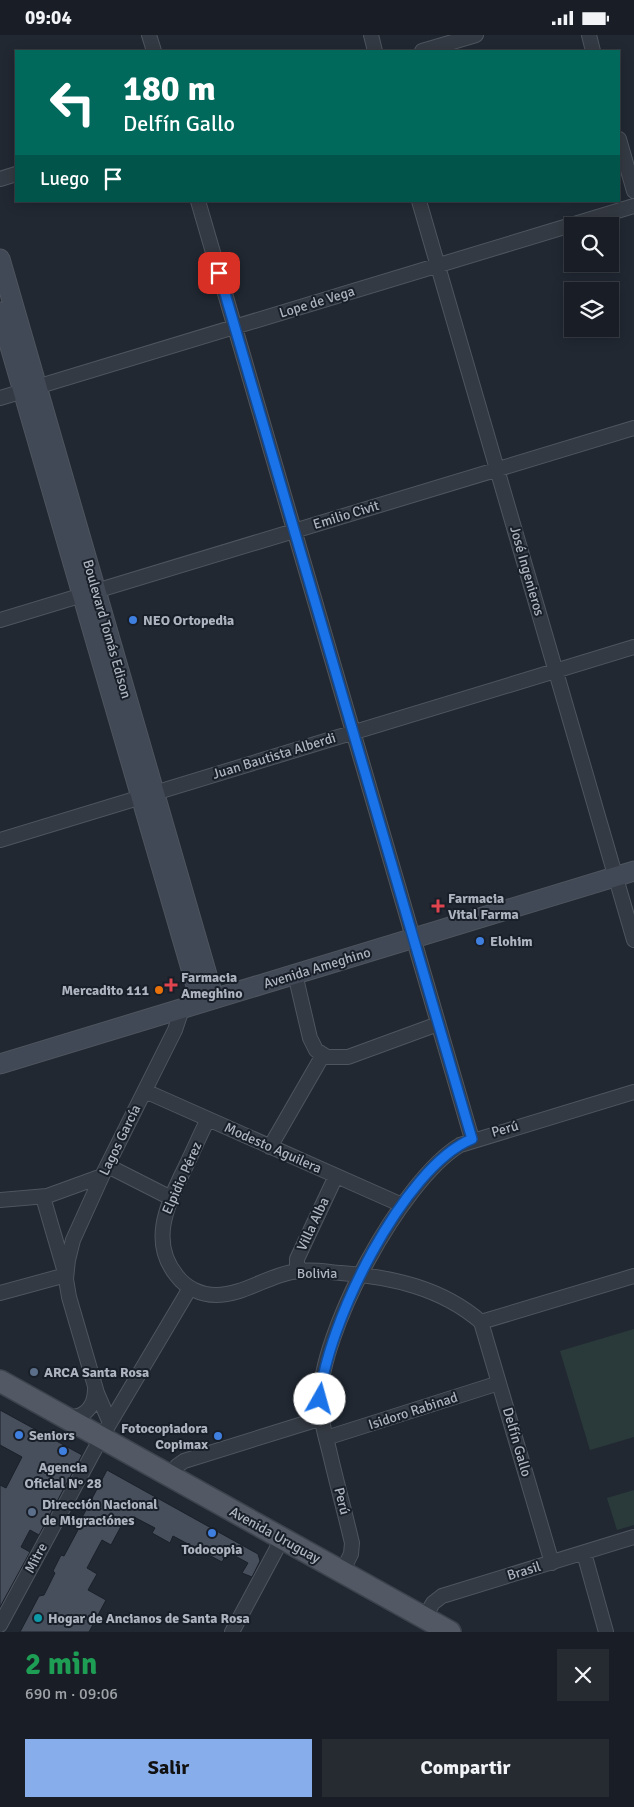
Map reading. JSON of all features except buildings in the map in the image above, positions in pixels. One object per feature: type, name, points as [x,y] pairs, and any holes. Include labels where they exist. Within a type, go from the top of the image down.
[{"type":"main road","name":"Boulevard Tomás Edison","points":[[0,259],[30,389],[207,1001]]},
{"type":"main road","name":"Boulevard Tomás Edison","points":[[0,312],[30,389]]},
{"type":"main road","name":"Avenida Ameghino","points":[[0,1064],[634,871]]},
{"type":"main road","points":[[0,1381],[58,1414],[102,1436]]},
{"type":"main road","points":[[0,1395],[102,1436]]},
{"type":"main road","name":"Avenida Uruguay","points":[[102,1436],[279,1544],[313,1569],[425,1625],[450,1632]]},
{"type":"main road","name":"Avenida Uruguay","points":[[102,1436],[279,1544],[342,1572],[425,1625]]},
{"type":"main road","points":[[313,1569],[335,1576],[342,1572]]},
{"type":"street","points":[[149,35],[154,50]]},
{"type":"street","points":[[371,35],[376,50]]},
{"type":"street","points":[[425,50],[476,35]]},
{"type":"street","points":[[589,35],[593,50]]},
{"type":"street","points":[[620,142],[634,191]]},
{"type":"street","points":[[0,179],[15,174]]},
{"type":"street","points":[[198,202],[472,1139]]},
{"type":"street","name":"José Ingenieros","points":[[419,202],[634,940]]},
{"type":"street","name":"Lope de Vega","points":[[0,398],[634,206]]},
{"type":"street","name":"Emilio Civit","points":[[0,620],[634,428]]},
{"type":"street","name":"Juan Bautista Alberdi","points":[[0,840],[634,647]]},
{"type":"street","points":[[295,974],[310,1038],[316,1050],[323,1055],[344,1058],[438,1024]]},
{"type":"street","name":"Lagos García","points":[[66,1275],[72,1244],[105,1171],[176,1027],[182,1009]]},
{"type":"street","points":[[270,1147],[323,1055]]},
{"type":"street","name":"Modesto Aguilera","points":[[145,1091],[402,1205]]},
{"type":"street","name":"Perú","points":[[342,1572],[351,1555],[352,1546],[322,1418],[321,1387],[328,1353],[343,1309],[361,1274],[402,1205],[442,1158],[472,1139],[634,1092]]},
{"type":"street","name":"Elpidio Pérez","points":[[190,1288],[172,1270],[162,1245],[162,1227],[170,1198],[208,1119]]},
{"type":"street","points":[[0,1200],[43,1197],[105,1171],[170,1198]]},
{"type":"street","name":"Villa Alba","points":[[302,1271],[297,1266],[297,1259],[336,1175]]},
{"type":"street","name":"Lagos García","points":[[43,1197],[66,1275],[69,1297],[96,1389],[102,1436]]},
{"type":"street","name":"Bolivia","points":[[190,1288],[206,1294],[222,1295],[302,1271],[361,1274],[393,1279],[436,1293],[466,1309],[482,1322]]},
{"type":"street","points":[[0,1293],[66,1275]]},
{"type":"street","points":[[482,1322],[634,1276]]},
{"type":"street","points":[[102,1436],[190,1288]]},
{"type":"street","name":"Delfín Gallo","points":[[482,1322],[552,1563]]},
{"type":"street","name":"Isidoro Rabinad","points":[[326,1438],[499,1383]]},
{"type":"street","points":[[58,1414],[72,1417],[83,1414],[92,1405],[96,1389]]},
{"type":"street","points":[[171,1477],[178,1465],[184,1461],[322,1418]]},
{"type":"street","name":"Mitre","points":[[0,1625],[102,1436]]},
{"type":"street","name":"Brasil","points":[[425,1625],[433,1603],[442,1596],[634,1537]]},
{"type":"street","points":[[232,1632],[279,1544]]},
{"type":"street","points":[[584,1553],[606,1632]]},
{"type":"shaded area","points":[[634,1329],[634,1437],[590,1450],[560,1351]]},
{"type":"shaded area","points":[[634,1490],[634,1525],[617,1530],[607,1498]]},
{"type":"place","name":"NEO Ortopedia","points":[[133,620]]},
{"type":"place","name":"Farmacia Vital Farma","points":[[438,906]]},
{"type":"place","name":"Elohim","points":[[480,941]]},
{"type":"place","name":"Farmacia Ameghino","points":[[171,985]]},
{"type":"place","name":"Mercadito 111","points":[[159,990]]},
{"type":"place","name":"ARCA Santa Rosa","points":[[34,1372]]},
{"type":"place","name":"Seniors","points":[[19,1435]]},
{"type":"place","name":"Fotocopiadora Copimax","points":[[218,1436]]},
{"type":"place","name":"Agencia Oficial N° 28","points":[[63,1451]]},
{"type":"place","name":"Dirección Nacional de Migraciónes","points":[[32,1512]]},
{"type":"place","name":"Todocopia","points":[[212,1533]]},
{"type":"place","name":"Hogar de Ancianos de Santa Rosa","points":[[38,1618]]},
{"type":"route","points":[[219,273],[472,1139],[442,1158],[394,1216],[353,1290],[339,1320],[322,1376],[320,1399]]}]
